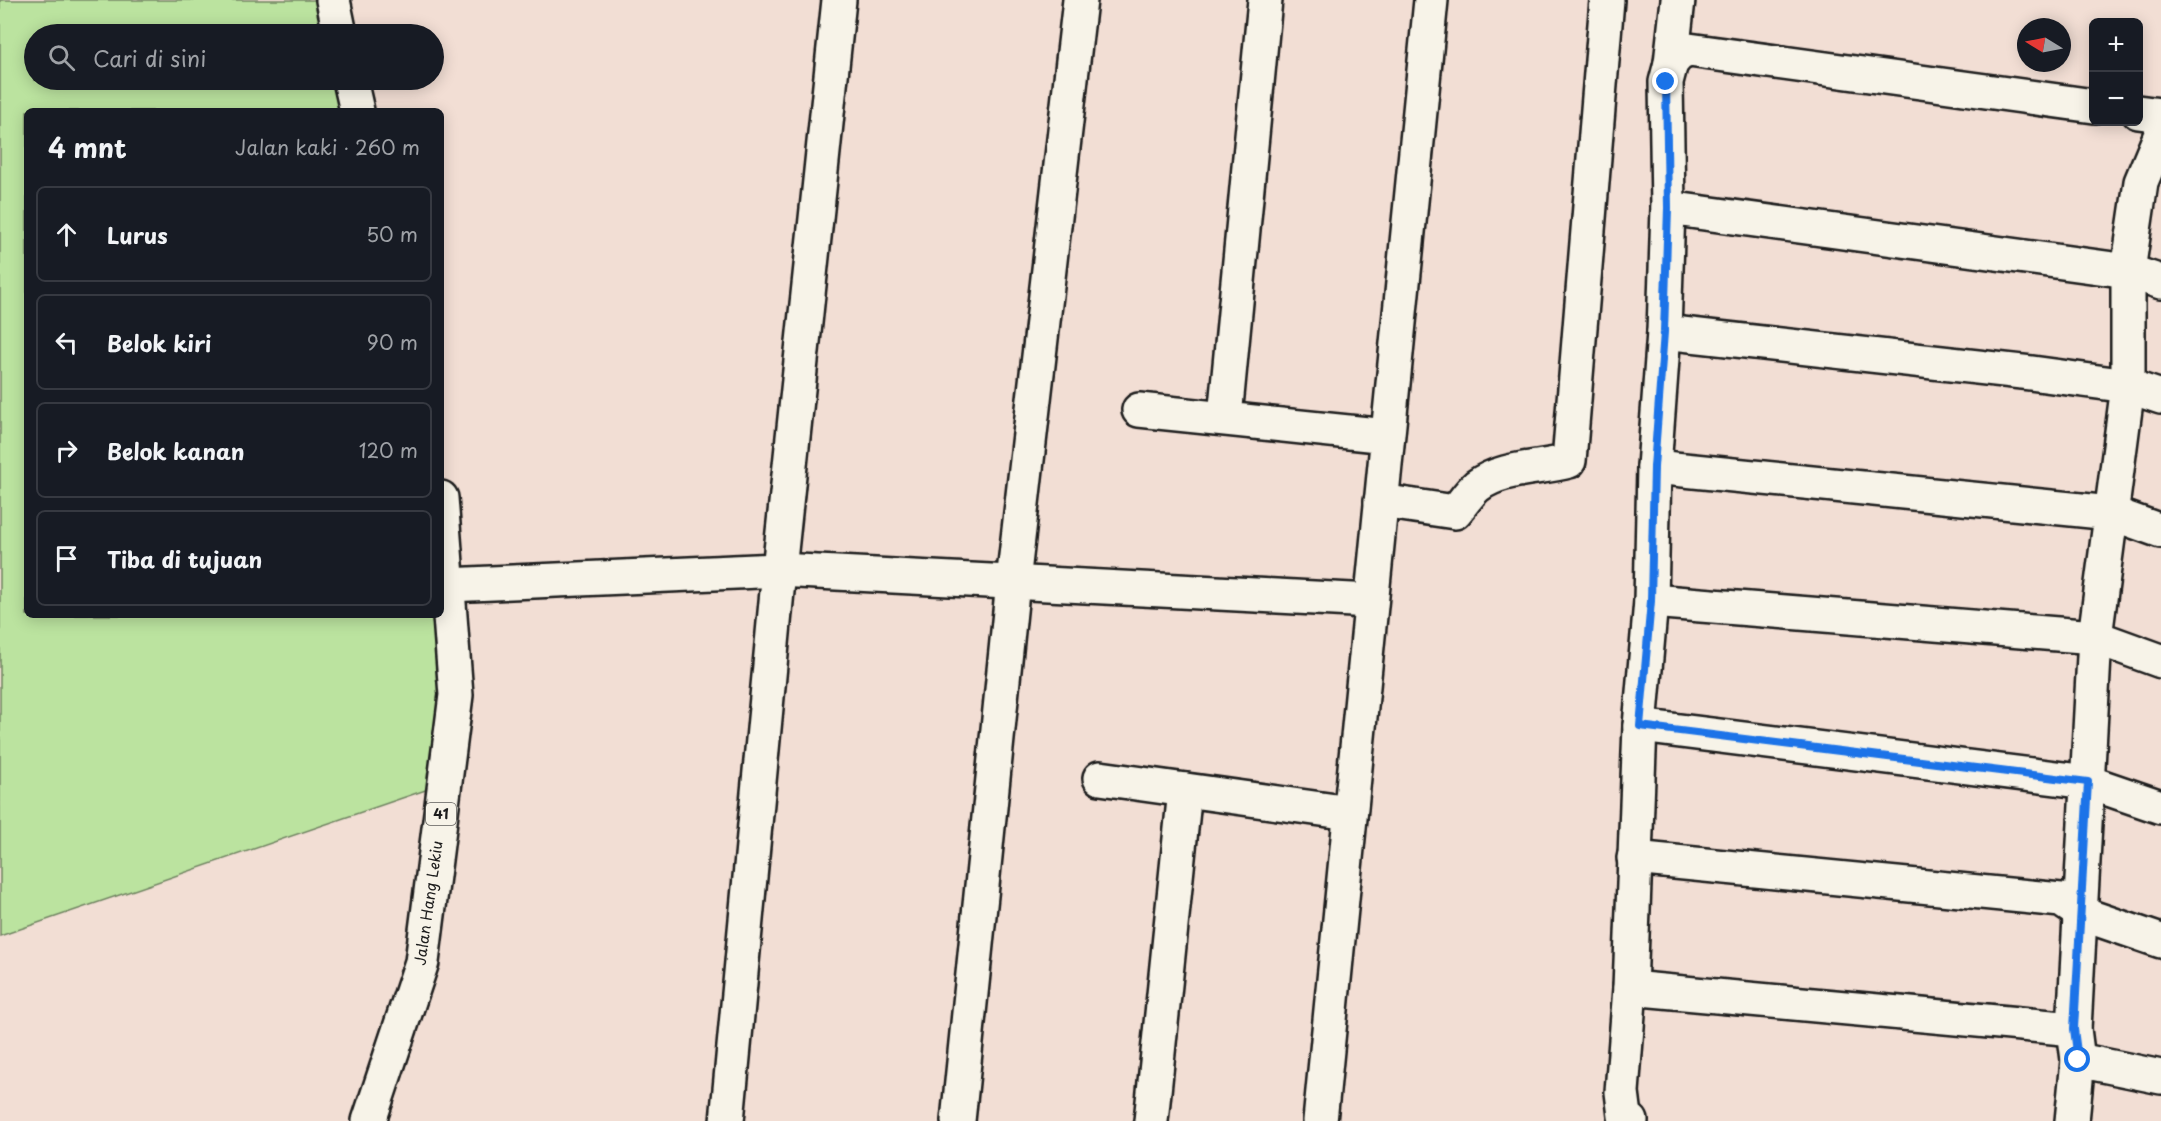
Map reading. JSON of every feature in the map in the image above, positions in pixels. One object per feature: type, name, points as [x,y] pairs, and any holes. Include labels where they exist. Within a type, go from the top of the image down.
[{"type":"main road","points":[[333,0],[338,24]]},
{"type":"main road","points":[[727,1121],[779,570],[839,0]]},
{"type":"main road","points":[[958,1121],[1013,582],[1080,0]]},
{"type":"main road","points":[[1225,417],[1265,0]]},
{"type":"main road","points":[[1320,1121],[1431,0]]},
{"type":"main road","points":[[1381,501],[1455,512],[1478,486],[1510,470],[1541,468],[1569,461],[1607,0]]},
{"type":"main road","points":[[1631,1121],[1625,1116],[1622,1092],[1629,988],[1640,726],[1651,601],[1654,467],[1664,332],[1668,208],[1666,82],[1671,63],[1678,0]]},
{"type":"main road","points":[[1671,63],[1679,54],[1689,50],[2089,105]]},
{"type":"main road","points":[[352,90],[356,108]]},
{"type":"main road","points":[[2143,113],[2161,115]]},
{"type":"main road","points":[[2072,1121],[2095,637],[2128,386],[2128,271],[2141,182],[2161,134]]},
{"type":"main road","points":[[1668,208],[2128,271],[2161,282]]},
{"type":"main road","points":[[1664,332],[2128,386],[2161,397]]},
{"type":"main road","points":[[1140,410],[1225,417],[1387,436]]},
{"type":"main road","points":[[1654,467],[2111,513],[2161,531]]},
{"type":"main road","name":"Jalan Hang Lekiu","points":[[369,1121],[422,962],[456,695],[444,535]]},
{"type":"main road","points":[[448,585],[779,570],[1371,601]]},
{"type":"main road","points":[[1651,601],[2095,637],[2161,661]]},
{"type":"main road","points":[[1640,726],[2088,782],[2161,807]]},
{"type":"main road","points":[[1100,778],[1350,813]]},
{"type":"main road","points":[[1150,1121],[1185,790]]},
{"type":"main road","points":[[1634,858],[2061,900],[2082,914],[2161,941]]},
{"type":"main road","points":[[1629,988],[2076,1045],[2161,1077]]},
{"type":"green space","points":[[0,0],[316,0],[322,24],[24,24],[24,90],[339,90],[343,108],[24,108],[24,618],[437,618],[449,782],[0,936]]},
{"type":"route","points":[[1666,82],[1668,208],[1664,332],[1654,467],[1651,601],[1640,726],[2088,782],[2074,1029],[2078,1060]]}]
